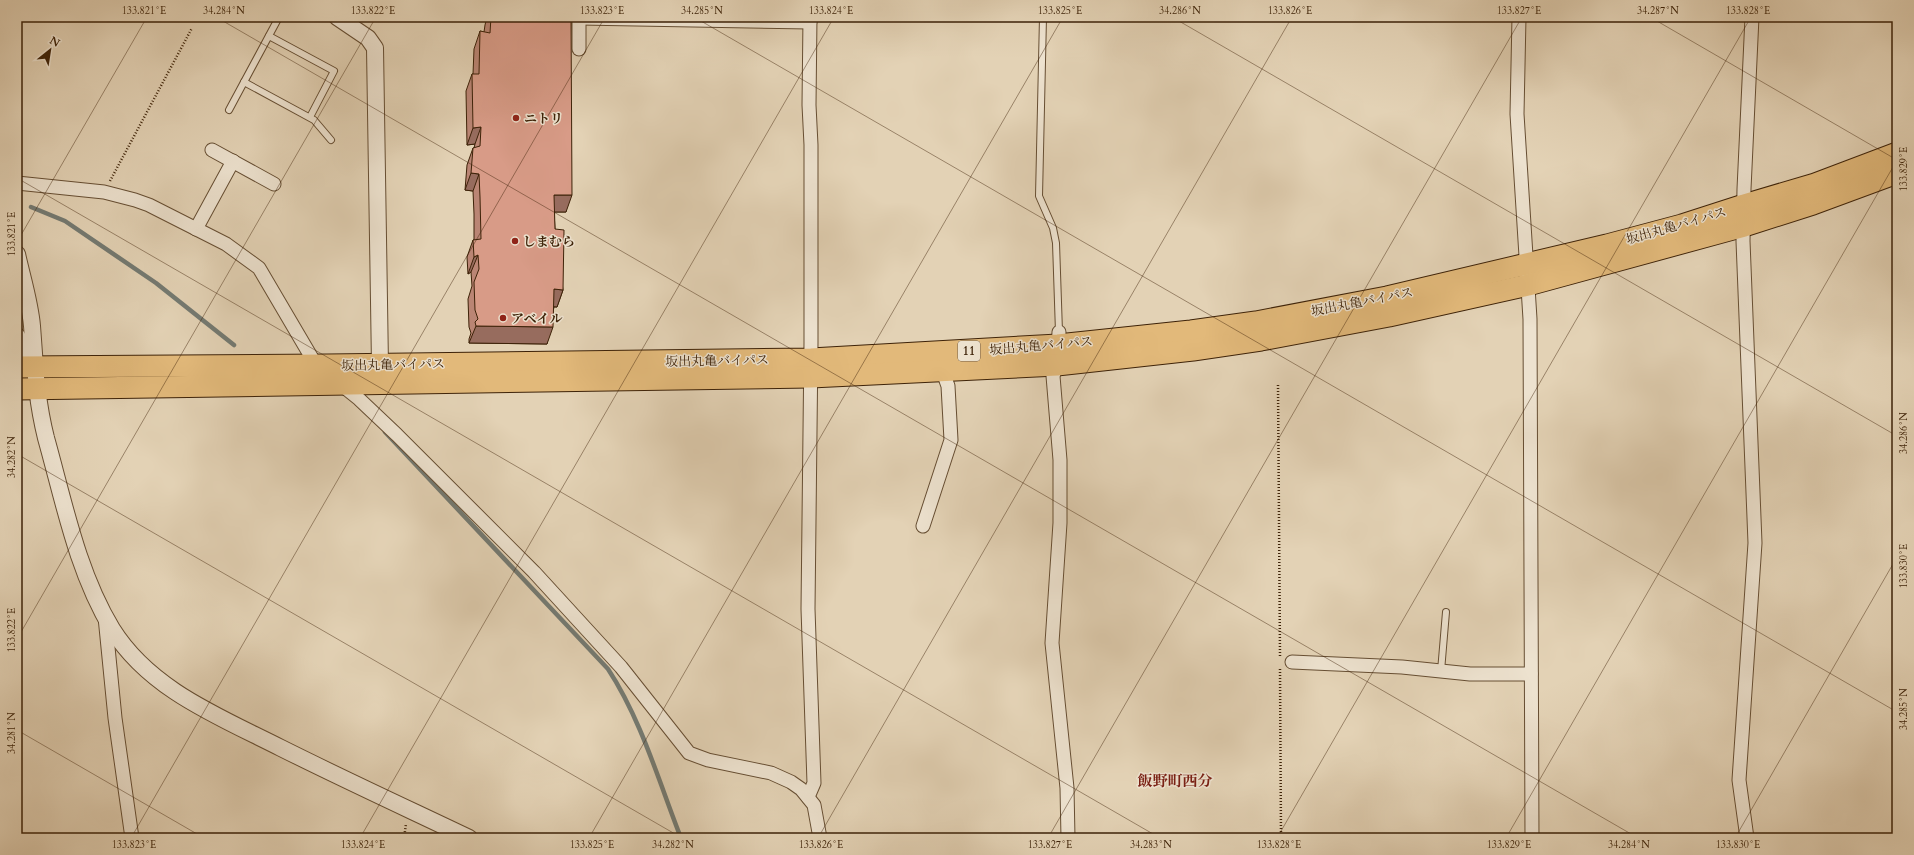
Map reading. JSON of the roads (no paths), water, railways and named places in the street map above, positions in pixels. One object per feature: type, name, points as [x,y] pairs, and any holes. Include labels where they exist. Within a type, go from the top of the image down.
[{"type":"highway","name":"坂出丸亀バイパス","points":[[1527,275],[1744,205],[1815,184],[1897,153]]},
{"type":"highway","name":"坂出丸亀バイパス","points":[[27,389],[341,384],[811,368],[1058,348],[1256,322],[1387,297],[1527,275],[1744,226],[1813,204],[1897,173]]},
{"type":"highway","name":"坂出丸亀バイパス","points":[[25,367],[380,365],[811,368],[943,372],[1058,348]]},
{"type":"street","points":[[337,17],[368,38],[375,48],[380,365]]},
{"type":"street","points":[[579,49],[579,17],[810,19],[811,368],[808,609],[814,783],[808,797]]},
{"type":"street","points":[[1519,17],[1517,114],[1530,319],[1532,838]]},
{"type":"street","points":[[1747,838],[1739,780],[1755,543],[1744,226],[1752,17]]},
{"type":"street","points":[[212,150],[274,184]]},
{"type":"street","points":[[196,229],[233,161]]},
{"type":"street","points":[[17,183],[104,192],[149,205],[226,244],[259,268],[316,365],[359,398],[534,572],[621,667],[689,753],[703,759],[760,770],[781,776],[791,782],[808,797],[814,805],[820,838]]},
{"type":"street","points":[[17,254],[32,324],[25,367]]},
{"type":"street","points":[[17,336],[25,367],[27,389],[46,438],[81,562],[96,600],[113,630],[130,652],[173,692],[201,708],[313,764],[469,838]]},
{"type":"street","points":[[1058,348],[1053,376],[1060,460],[1060,523],[1052,643],[1067,788],[1068,838]]},
{"type":"street","points":[[923,526],[951,440],[948,386],[943,372]]},
{"type":"street","points":[[104,614],[115,718],[132,838]]},
{"type":"street","points":[[1292,662],[1402,667],[1470,674],[1531,674]]},
{"type":"lane","points":[[229,110],[279,17]]},
{"type":"lane","points":[[1043,17],[1040,196],[1053,228],[1056,243],[1058,348]]},
{"type":"lane","points":[[269,36],[334,71],[310,117]]},
{"type":"lane","points":[[244,82],[310,117],[330,140]]},
{"type":"lane","points":[[1441,671],[1446,612]]},
{"type":"waterway","points":[[31,207],[65,221],[156,283],[234,345]]},
{"type":"waterway","points":[[385,432],[608,669],[620,688],[640,730],[681,838]]},
{"type":"place","name":"ニトリ","points":[[516,118]]},
{"type":"place","name":"しまむら","points":[[515,241]]},
{"type":"place","name":"アベイル","points":[[503,318]]},
{"type":"district","name":"飯野町西分","points":[[1175,781]]}]
